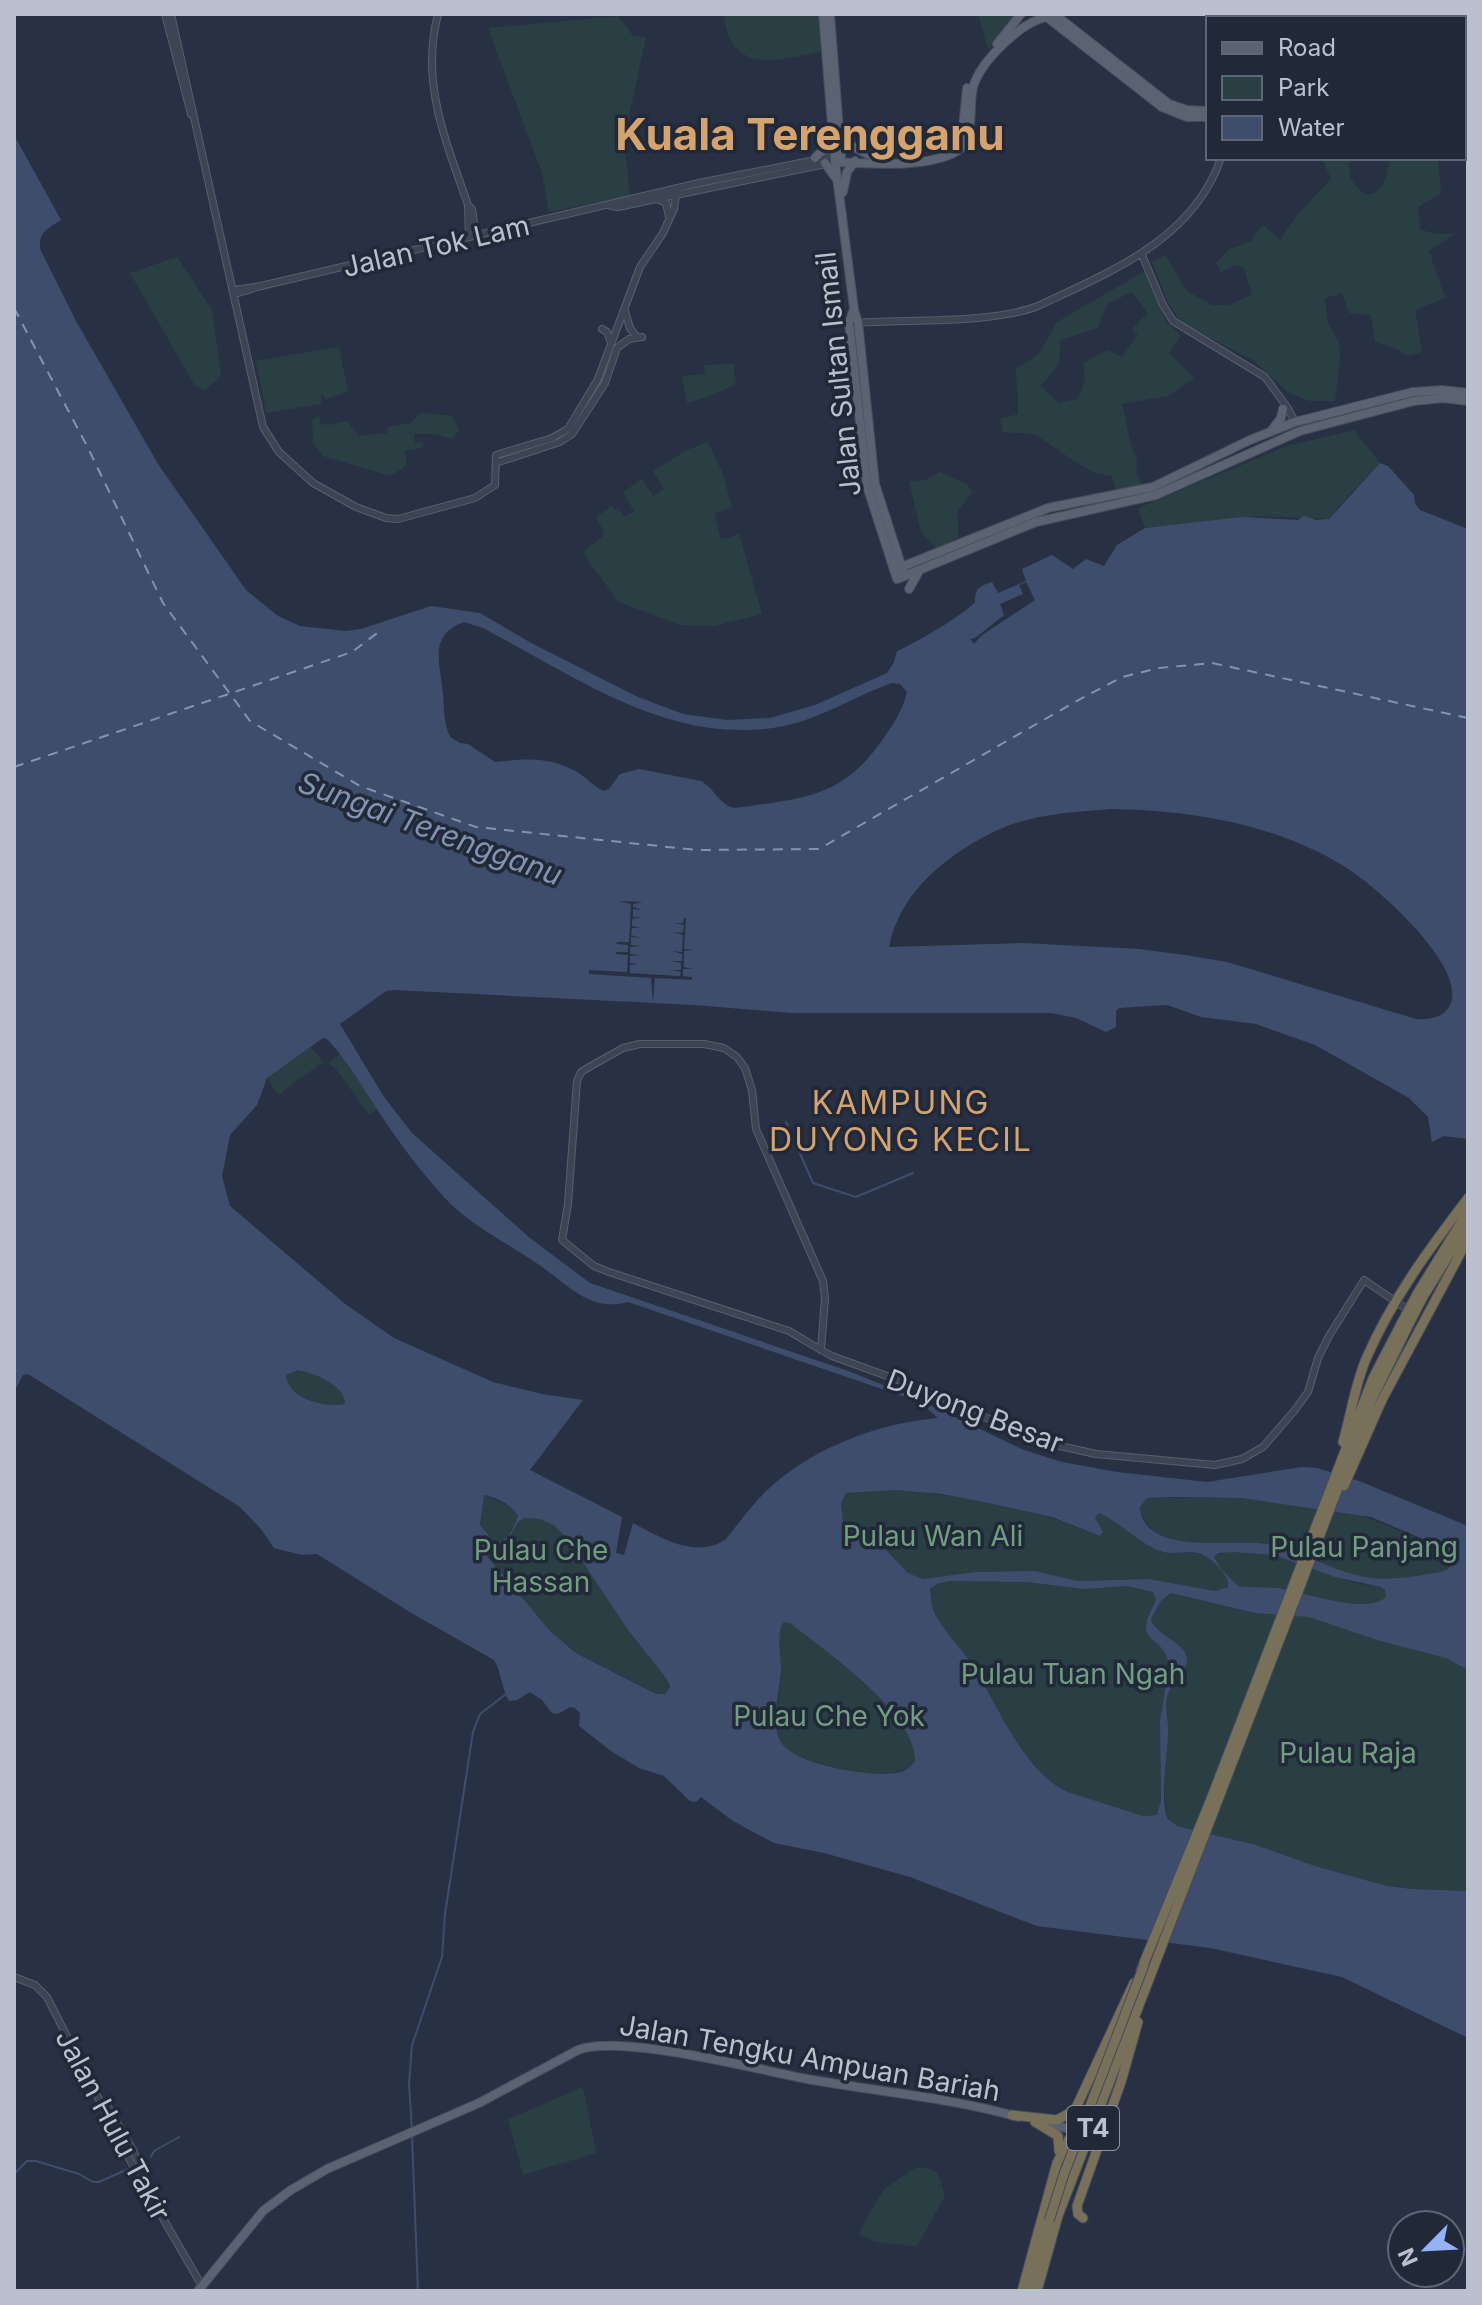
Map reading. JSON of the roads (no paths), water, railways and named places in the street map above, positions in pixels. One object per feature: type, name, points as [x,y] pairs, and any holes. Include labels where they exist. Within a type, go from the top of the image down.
[{"type":"highway","points":[[1356,1434],[1355,1391],[1366,1360],[1395,1301],[1425,1253],[1468,1198]]},
{"type":"highway","name":"T4","points":[[1279,1631],[1331,1506],[1380,1362],[1404,1326],[1468,1211]]},
{"type":"highway","name":"T4","points":[[1420,1296],[1468,1224]]},
{"type":"highway","points":[[1356,1434],[1424,1321],[1468,1239]]},
{"type":"highway","name":"T4","points":[[1037,2291],[1064,2174],[1215,1800],[1319,1517],[1356,1434]]},
{"type":"highway","points":[[1012,2115],[1057,2120],[1070,2115],[1080,2101],[1124,2002],[1149,1966]]},
{"type":"highway","name":"T4","points":[[1029,2291],[1054,2218],[1149,1980],[1149,1966]]},
{"type":"highway","points":[[1083,2218],[1078,2214],[1077,2206],[1121,2082],[1149,1980]]},
{"type":"highway","points":[[1080,2101],[1083,2112],[1093,2112],[1111,2078]]},
{"type":"highway","points":[[1022,2291],[1060,2143],[1058,2136],[1035,2122]]},
{"type":"highway","points":[[1054,2218],[1080,2145],[1078,2140],[1072,2138],[1067,2142],[1057,2163]]},
{"type":"main road","name":"Jalan Sultan Ismail","points":[[823,14],[837,136]]},
{"type":"main road","name":"Jalan Sultan Ismail","points":[[830,14],[838,181],[854,309],[867,486],[899,573]]},
{"type":"main road","points":[[855,160],[929,156],[958,143],[962,138],[969,80],[1021,14]]},
{"type":"main road","points":[[1048,15],[1169,104],[1187,110],[1206,111]]},
{"type":"main road","points":[[1048,15],[1162,107],[1187,117],[1206,117]]},
{"type":"main road","points":[[837,158],[918,161],[960,150],[967,139],[972,91],[979,73],[1017,31],[1048,15]]},
{"type":"main road","points":[[815,158],[837,136],[877,159]]},
{"type":"main road","points":[[842,201],[847,172],[855,160]]},
{"type":"main road","points":[[825,163],[838,181]]},
{"type":"main road","name":"Jalan Sultan Ismail","points":[[854,322],[875,484],[897,552],[899,573]]},
{"type":"main road","points":[[899,573],[1036,522],[1156,495],[1295,427],[1413,392],[1442,390],[1468,393]]},
{"type":"main road","points":[[909,589],[919,565],[1048,508],[1153,487],[1270,431],[1414,401],[1443,398],[1468,401]]},
{"type":"main road","points":[[1270,431],[1281,418],[1283,409]]},
{"type":"main road","points":[[897,552],[919,565]]},
{"type":"main road","name":"Jalan Tengku Ampuan Bariah","points":[[200,2289],[253,2222],[273,2203],[327,2169],[479,2103],[578,2050],[595,2045],[626,2046],[953,2103],[1073,2131],[1083,2131],[1088,2127],[1093,2112]]},
{"type":"street","points":[[165,14],[203,156]]},
{"type":"street","points":[[171,14],[235,292],[260,417],[269,440],[296,470],[313,483],[378,516],[398,519],[475,498],[495,485],[496,459],[568,429],[614,347],[615,331],[640,267],[669,221],[678,191]]},
{"type":"street","points":[[438,14],[431,67],[433,96],[468,205],[470,235]]},
{"type":"street","name":"Jalan Tok Lam","points":[[235,292],[470,235],[611,206],[815,158],[837,158]]},
{"type":"street","name":"Jalan Tok Lam","points":[[611,206],[618,207],[678,191],[825,163],[837,158]]},
{"type":"street","points":[[854,322],[968,317],[1025,310],[1142,255],[1198,203],[1212,182],[1220,160]]},
{"type":"street","points":[[655,199],[666,203],[669,221]]},
{"type":"street","points":[[468,205],[472,209],[474,223],[470,235]]},
{"type":"street","points":[[474,223],[486,233]]},
{"type":"street","points":[[1142,255],[1173,321],[1265,377],[1281,399],[1295,427]]},
{"type":"street","points":[[614,347],[639,337],[630,328],[625,311]]},
{"type":"street","points":[[602,329],[614,347]]},
{"type":"street","points":[[1281,399],[1283,409],[1295,427]]},
{"type":"street","name":"Duyong Besar","points":[[821,1350],[825,1298],[823,1281],[756,1129],[755,1102],[745,1068],[737,1057],[724,1048],[694,1043],[640,1044],[623,1048],[581,1072],[577,1081],[568,1204],[562,1240],[594,1266],[789,1331],[821,1350],[846,1362],[920,1388],[1051,1444],[1096,1454],[1215,1465],[1250,1455],[1269,1443],[1308,1392],[1323,1348],[1341,1313],[1364,1280],[1395,1301]]},
{"type":"street","points":[[1395,1301],[1424,1321]]},
{"type":"street","name":"Jalan Hulu Takir","points":[[14,1977],[30,1981],[43,1991],[200,2289]]},
{"type":"water","name":"Sungai Terengganu","points":[[14,135],[61,220],[42,236],[41,251],[76,321],[158,464],[246,590],[278,616],[300,626],[346,631],[361,629],[431,606],[480,613],[533,644],[638,697],[683,714],[727,720],[770,718],[815,705],[887,673],[897,651],[969,607],[975,602],[981,586],[992,582],[998,593],[1026,581],[1022,569],[1052,555],[1073,569],[1086,559],[1104,566],[1117,545],[1145,528],[1242,517],[1298,520],[1304,516],[1316,520],[1329,519],[1380,463],[1388,466],[1414,495],[1420,510],[1468,529],[1468,1139],[1443,1136],[1432,1142],[1428,1117],[1409,1098],[1315,1045],[1256,1024],[1201,1017],[1167,1005],[1119,1008],[1116,1011],[1116,1027],[1106,1032],[1076,1018],[1051,1013],[791,1013],[394,990],[386,991],[340,1024],[384,1097],[412,1133],[530,1238],[590,1283],[848,1371],[911,1396],[1024,1450],[1062,1462],[1207,1482],[1301,1467],[1317,1468],[1359,1481],[1468,1526],[1468,1670],[1446,1658],[1377,1640],[1309,1617],[1255,1613],[1171,1593],[1161,1601],[1151,1619],[1158,1630],[1182,1648],[1187,1660],[1184,1671],[1167,1698],[1164,1787],[1167,1818],[1177,1826],[1256,1845],[1315,1866],[1387,1886],[1468,1891],[1468,2038],[1342,1977],[1210,1948],[1037,1926],[910,1877],[824,1853],[774,1843],[733,1821],[701,1797],[696,1802],[690,1801],[664,1776],[639,1768],[611,1751],[579,1726],[580,1713],[575,1708],[552,1713],[542,1700],[530,1692],[509,1701],[494,1660],[317,1554],[302,1555],[274,1548],[240,1507],[28,1374],[23,1375],[14,1392]],"holes":[[[464,622],[483,628],[627,704],[664,718],[703,727],[743,730],[784,726],[812,718],[892,683],[900,684],[907,692],[885,736],[869,757],[837,784],[802,797],[735,808],[725,804],[701,781],[639,769],[620,774],[604,791],[577,772],[556,763],[527,760],[495,762],[468,744],[450,737],[439,657],[441,641]],[[1110,809],[1202,816],[1262,830],[1318,852],[1359,876],[1377,891],[1434,951],[1447,972],[1452,991],[1449,1007],[1434,1018],[1416,1019],[1227,962],[1139,949],[1023,943],[889,947],[904,908],[930,875],[946,861],[1000,829],[1026,820]],[[323,1038],[327,1039],[404,1148],[443,1196],[478,1226],[582,1296],[603,1304],[628,1302],[920,1402],[938,1418],[872,1431],[810,1458],[774,1484],[725,1540],[713,1545],[689,1547],[633,1523],[624,1555],[616,1553],[622,1517],[530,1470],[583,1400],[493,1382],[394,1338],[344,1303],[230,1206],[222,1176],[230,1135],[257,1105],[267,1078]],[[298,1370],[312,1374],[340,1391],[345,1404],[328,1405],[309,1400],[300,1396],[288,1383],[286,1375]],[[895,1490],[941,1494],[1052,1517],[1100,1536],[1103,1532],[1095,1518],[1099,1513],[1162,1552],[1195,1553],[1212,1560],[1223,1572],[1228,1587],[1215,1591],[1149,1579],[1078,1581],[1034,1571],[975,1572],[923,1579],[908,1573],[886,1550],[843,1522],[841,1503],[846,1493]],[[484,1495],[503,1502],[518,1516],[507,1538],[493,1541],[480,1525]],[[1147,1498],[1241,1498],[1371,1517],[1444,1548],[1453,1561],[1449,1568],[1440,1572],[1411,1577],[1369,1578],[1266,1544],[1174,1540],[1157,1533],[1145,1523],[1140,1507]],[[526,1518],[540,1519],[555,1526],[568,1540],[628,1630],[666,1678],[670,1687],[665,1694],[656,1694],[576,1653],[550,1631],[487,1556],[482,1537],[485,1534],[494,1544],[503,1545],[516,1525]],[[1219,1553],[1274,1555],[1335,1577],[1381,1587],[1386,1597],[1377,1602],[1349,1603],[1276,1588],[1238,1586],[1214,1557]],[[949,1581],[1026,1582],[1085,1589],[1127,1586],[1153,1592],[1156,1600],[1146,1626],[1147,1633],[1161,1648],[1169,1667],[1160,1720],[1161,1800],[1157,1815],[1143,1816],[1068,1792],[1053,1783],[1014,1738],[976,1670],[940,1623],[932,1607],[930,1589]],[[784,1622],[790,1623],[886,1704],[912,1743],[915,1761],[911,1766],[904,1771],[884,1774],[835,1768],[803,1758],[782,1744],[776,1728],[781,1670],[780,1632]]]},
{"type":"waterway","points":[[786,1122],[813,1183],[856,1197],[913,1173]]},
{"type":"waterway","points":[[412,2130],[409,2084],[412,2045],[442,1957],[445,1914],[473,1732],[480,1714],[506,1694]]},
{"type":"waterway","points":[[412,2136],[418,2291]]},
{"type":"waterway","points":[[151,2157],[154,2151],[179,2137]]},
{"type":"waterway","points":[[14,2174],[27,2161],[79,2174],[93,2182],[128,2169]]},
{"type":"district","name":"Kuala Terengganu","points":[[810,135]]},
{"type":"district","name":"KAMPUNG DUYONG KECIL","points":[[901,1122]]},
{"type":"park label","name":"Pulau Wan Ali","points":[[933,1536]]},
{"type":"park label","name":"Pulau Panjang","points":[[1364,1547]]},
{"type":"park label","name":"Pulau Che Hassan","points":[[541,1566]]},
{"type":"park label","name":"Pulau Tuan Ngah","points":[[1073,1674]]},
{"type":"park label","name":"Pulau Che Yok","points":[[829,1716]]},
{"type":"park label","name":"Pulau Raja","points":[[1348,1753]]}]
